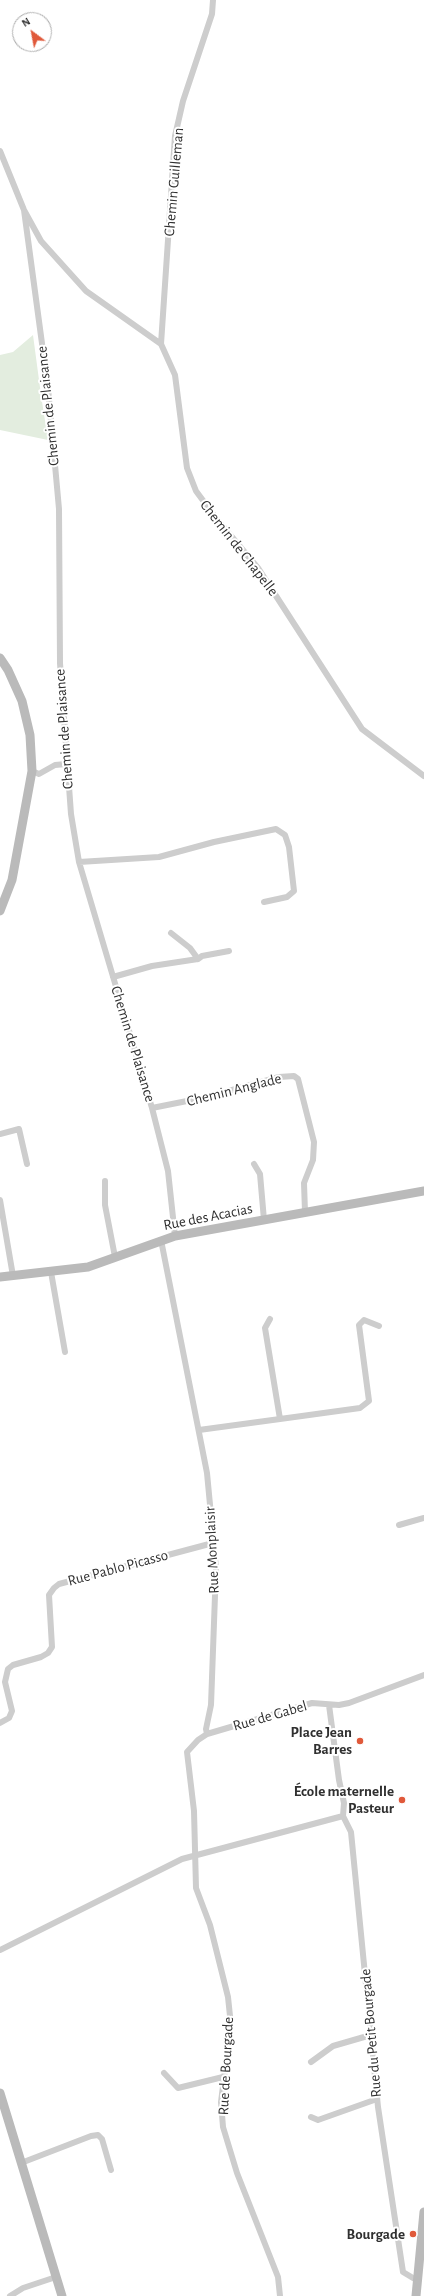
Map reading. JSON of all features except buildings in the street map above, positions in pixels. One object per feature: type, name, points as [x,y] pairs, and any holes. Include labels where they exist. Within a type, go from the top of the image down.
[{"type":"main road","points":[[0,658],[8,670],[22,701],[30,735],[32,771],[12,880],[0,911]]},
{"type":"main road","name":"Rue des Acacias","points":[[0,1277],[88,1267],[175,1236],[424,1191]]},
{"type":"main road","points":[[0,2093],[62,2296]]},
{"type":"main road","points":[[419,2287],[424,2212]]},
{"type":"street","name":"Chemin Guilleman","points":[[161,344],[175,136],[183,101],[212,14],[212,1]]},
{"type":"street","points":[[0,151],[24,210],[41,241],[86,291],[161,344]]},
{"type":"street","name":"Chemin de Plaisance","points":[[24,210],[48,388],[59,509],[60,663],[66,764],[79,862],[152,1108],[168,1171],[175,1236]]},
{"type":"street","name":"Chemin de Chapelle","points":[[161,344],[175,375],[188,468],[196,491],[216,518],[258,568],[362,729],[424,776]]},
{"type":"street","points":[[32,771],[39,774],[56,765],[66,764]]},
{"type":"street","points":[[79,862],[159,857],[214,842],[276,829],[285,835],[289,847],[294,891],[287,897],[264,902]]},
{"type":"street","points":[[171,933],[190,948],[198,959]]},
{"type":"street","points":[[112,977],[152,966],[198,959],[202,956],[228,951]]},
{"type":"street","name":"Chemin Anglade","points":[[152,1108],[207,1098],[279,1078],[294,1076],[298,1079],[314,1142],[313,1160],[304,1183],[305,1212]]},
{"type":"street","points":[[0,1134],[19,1129],[26,1164]]},
{"type":"street","points":[[254,1164],[260,1174],[264,1220]]},
{"type":"street","points":[[105,1181],[105,1200],[115,1257]]},
{"type":"street","points":[[0,1200],[13,1276]]},
{"type":"street","name":"Rue Monplaisir","points":[[161,1240],[207,1473],[215,1578],[211,1705],[207,1734]]},
{"type":"street","points":[[51,1272],[65,1352]]},
{"type":"street","points":[[270,1318],[265,1328],[280,1419]]},
{"type":"street","points":[[199,1430],[360,1408],[370,1401],[359,1325],[364,1320],[379,1326]]},
{"type":"street","points":[[399,1525],[424,1518]]},
{"type":"street","name":"Rue Pablo Picasso","points":[[0,1723],[9,1718],[12,1711],[5,1682],[8,1669],[13,1665],[41,1658],[48,1653],[52,1647],[48,1595],[54,1588],[59,1584],[213,1542]]},
{"type":"street","name":"Rue de Gabel","points":[[207,1734],[312,1703],[329,1705],[349,1703],[424,1675]]},
{"type":"street","name":"Rue du Petit Bourgade","points":[[329,1705],[339,1780],[344,1803],[343,1816],[351,1832],[377,2099],[403,2272],[412,2278],[419,2287]]},
{"type":"street","points":[[195,1854],[194,1811],[187,1752],[198,1740],[207,1734]]},
{"type":"street","points":[[0,1950],[182,1859],[195,1854],[343,1816]]},
{"type":"street","name":"Rue de Bourgade","points":[[195,1854],[196,1888],[210,1925],[228,1997],[230,2016],[229,2038],[221,2102],[223,2127],[237,2173],[278,2277],[280,2296]]},
{"type":"street","points":[[311,2062],[332,2046],[371,2034]]},
{"type":"street","points":[[164,2073],[178,2088],[223,2077]]},
{"type":"street","points":[[311,2117],[318,2120],[377,2099]]},
{"type":"street","points":[[21,2163],[98,2135],[102,2139],[112,2170]]},
{"type":"street","points":[[10,2296],[22,2288],[56,2276]]},
{"type":"green space","points":[[33,335],[48,440],[0,430],[0,355],[13,352]]},
{"type":"place","name":"Place Jean Barres","points":[[360,1741]]},
{"type":"place","name":"École maternelle Pasteur","points":[[402,1800]]},
{"type":"place","name":"Bourgade","points":[[413,2234]]}]
